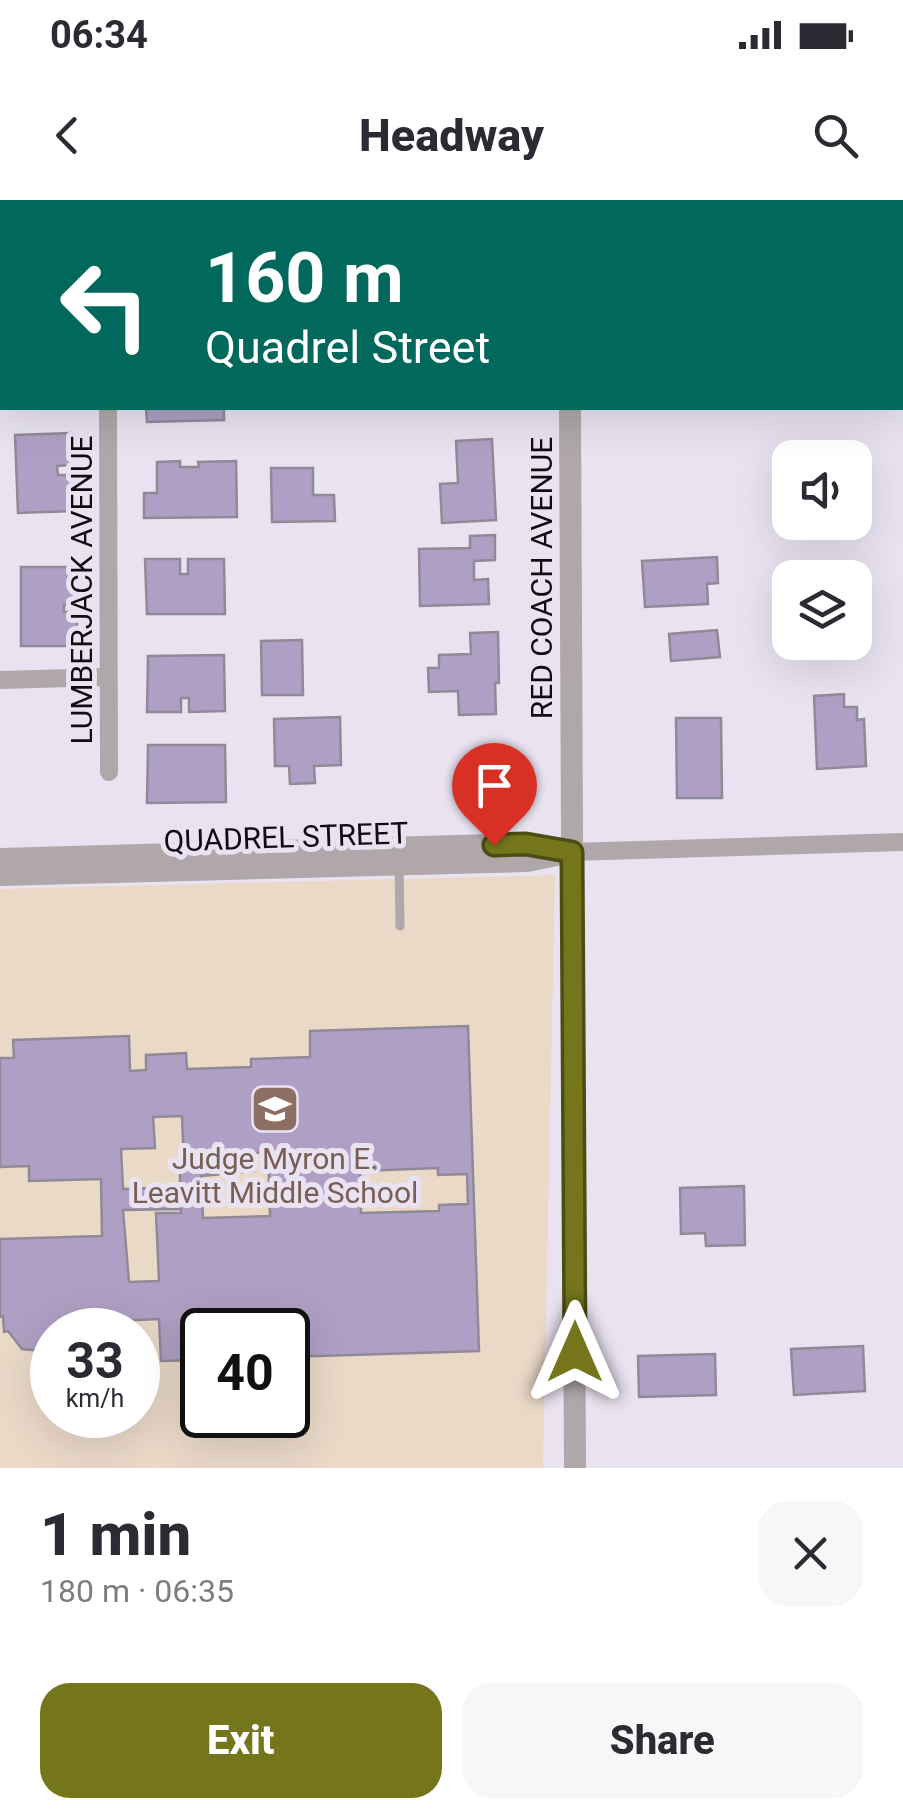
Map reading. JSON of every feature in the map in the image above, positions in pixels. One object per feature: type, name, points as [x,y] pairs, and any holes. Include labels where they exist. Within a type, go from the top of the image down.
[{"type":"street","name":"LUMBERJACK AVENUE","points":[[108,410],[109,772]]},
{"type":"street","name":"RED COACH AVENUE","points":[[570,410],[575,1468]]},
{"type":"street","points":[[0,680],[108,677]]},
{"type":"street","name":"QUADREL STREET","points":[[0,875],[399,856],[526,844],[572,852],[903,842]]},
{"type":"street","name":"QUADREL STREET","points":[[0,859],[399,856]]},
{"type":"lane","points":[[399,856],[400,926]]},
{"type":"shaded area","name":"Judge Myron E. Leavitt Middle School","points":[[555,875],[543,1468],[0,1468],[0,889]]},
{"type":"building","points":[[146,410],[224,410],[224,420],[147,422]]},
{"type":"building","points":[[71,433],[72,465],[57,466],[58,475],[72,475],[74,511],[18,513],[15,435]]},
{"type":"building","points":[[492,439],[496,520],[442,523],[440,484],[458,483],[456,441]]},
{"type":"building","points":[[180,461],[180,467],[199,467],[198,462],[236,461],[237,517],[144,518],[144,493],[157,493],[157,462]]},
{"type":"building","points":[[271,468],[313,468],[313,495],[334,495],[335,521],[272,522]]},
{"type":"building","points":[[495,535],[495,560],[474,561],[474,580],[488,579],[489,604],[420,606],[419,549],[470,548],[470,536]]},
{"type":"building","points":[[717,557],[718,583],[707,584],[708,604],[645,607],[642,561]]},
{"type":"building","points":[[145,559],[180,559],[180,574],[188,574],[188,559],[224,559],[225,614],[147,614]]},
{"type":"building","points":[[21,567],[76,567],[76,605],[64,605],[64,612],[77,612],[77,646],[21,646]]},
{"type":"building","points":[[717,630],[720,657],[671,661],[669,634]]},
{"type":"building","points":[[498,632],[496,714],[459,715],[458,691],[429,692],[428,668],[439,668],[439,655],[471,654],[470,633]]},
{"type":"building","points":[[302,640],[303,695],[262,695],[261,641]]},
{"type":"building","points":[[224,655],[225,711],[189,712],[189,698],[181,698],[181,712],[147,712],[148,656]]},
{"type":"building","points":[[844,694],[844,707],[857,707],[857,720],[864,719],[866,766],[817,769],[814,696]]},
{"type":"building","points":[[340,717],[341,765],[314,766],[315,783],[290,784],[289,766],[275,766],[274,719]]},
{"type":"building","points":[[676,718],[721,718],[722,798],[677,798]]},
{"type":"building","points":[[148,745],[225,745],[226,802],[147,803]]},
{"type":"building","points":[[468,1026],[479,1351],[310,1356],[310,1308],[180,1308],[180,1361],[161,1361],[160,1308],[30,1308],[30,1350],[22,1349],[8,1331],[4,1332],[3,1316],[0,1317],[0,1239],[102,1236],[101,1179],[29,1181],[29,1166],[0,1167],[0,1058],[14,1058],[13,1040],[129,1036],[130,1071],[146,1070],[146,1055],[186,1053],[187,1069],[251,1067],[251,1059],[310,1057],[310,1031]],"holes":[[[182,1116],[184,1166],[180,1166],[180,1187],[123,1189],[121,1149],[155,1148],[153,1117]],[[268,1152],[270,1216],[203,1218],[201,1176],[254,1171],[253,1153]],[[438,1168],[438,1175],[467,1174],[468,1204],[439,1205],[439,1211],[361,1213],[360,1171]],[[181,1209],[181,1213],[156,1213],[159,1281],[129,1282],[123,1210]]]},
{"type":"building","points":[[744,1186],[745,1245],[706,1246],[705,1233],[681,1234],[680,1188]]},
{"type":"building","points":[[863,1346],[865,1391],[794,1395],[791,1349]]},
{"type":"building","points":[[715,1354],[716,1395],[639,1397],[638,1356]]},
{"type":"place","name":"Judge Myron E. Leavitt Middle School","points":[[275,1109]]},
{"type":"route","points":[[494,845],[526,844],[572,852],[575,1352]]}]
